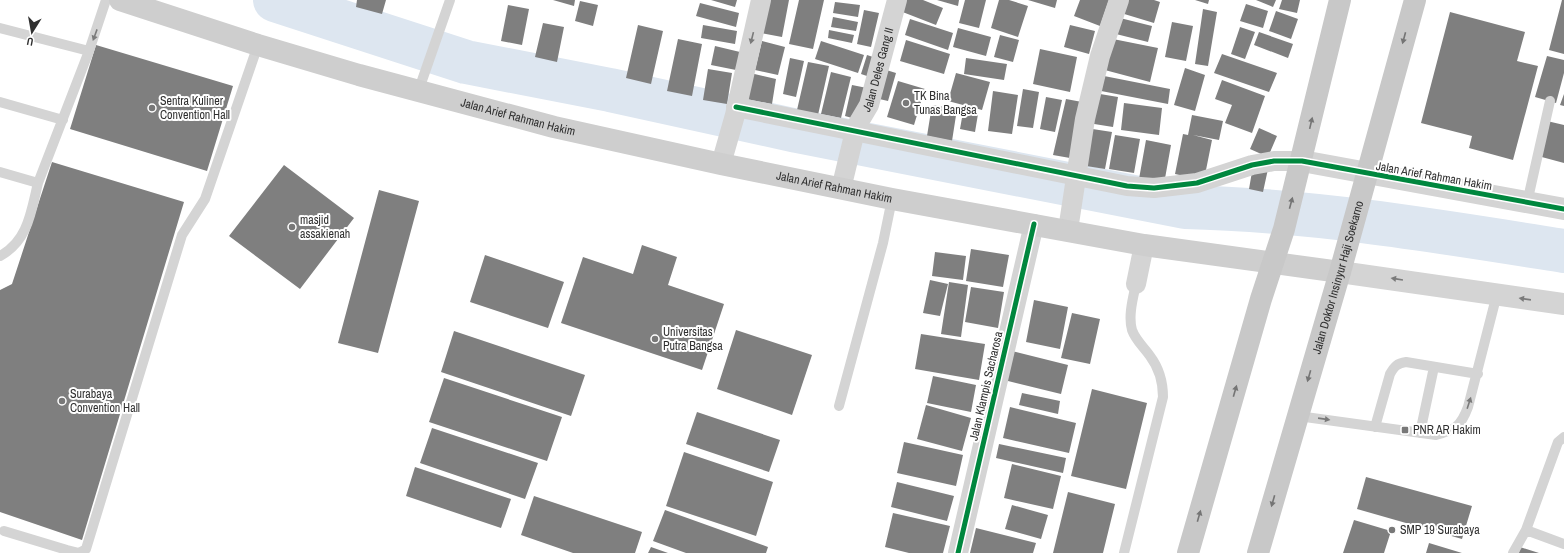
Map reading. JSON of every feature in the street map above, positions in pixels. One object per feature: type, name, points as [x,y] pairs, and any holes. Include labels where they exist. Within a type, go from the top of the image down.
[{"type":"main road","name":"Jalan Arief Rahman Hakim","points":[[120,0],[258,45],[418,92],[554,127],[841,190],[1034,224],[1070,223],[1144,245],[1340,272]]},
{"type":"main road","points":[[1188,553],[1272,262],[1284,229],[1300,169],[1340,0]]},
{"type":"main road","name":"Jalan Doktor Insinyur Haji Soekarno","points":[[1258,553],[1340,272],[1415,0]]},
{"type":"street","points":[[721,164],[736,111],[761,0]]},
{"type":"street","name":"Jalan Deles Gang II","points":[[841,190],[854,135],[869,105],[897,0]]},
{"type":"street","points":[[1070,223],[1085,119],[1100,56],[1118,0]]},
{"type":"street","points":[[736,111],[1075,180],[1127,186],[1154,188],[1197,183],[1252,165],[1274,161],[1300,169]]},
{"type":"street","name":"Jalan Arief Rahman Hakim","points":[[1300,169],[1365,180],[1527,202],[1564,209]]},
{"type":"street","name":"Jalan Klampis Sacharosa","points":[[958,553],[1034,224]]},
{"type":"street","points":[[1136,284],[1144,245]]},
{"type":"street","name":"Jalan Arief Rahman Hakim","points":[[1340,272],[1564,304]]},
{"type":"lane","points":[[0,256],[11,250],[22,237],[38,183],[89,51],[106,0]]},
{"type":"lane","points":[[418,92],[450,0]]},
{"type":"lane","points":[[0,28],[89,51]]},
{"type":"lane","points":[[4,531],[79,553],[86,549],[182,235],[205,199],[258,45]]},
{"type":"lane","points":[[1527,202],[1550,101]]},
{"type":"lane","points":[[0,102],[63,120]]},
{"type":"lane","points":[[0,172],[38,183]]},
{"type":"lane","points":[[839,406],[883,243],[892,199]]},
{"type":"lane","points":[[1124,553],[1163,397],[1163,384],[1158,370],[1150,355],[1140,344],[1132,330],[1131,310],[1136,284]]},
{"type":"lane","points":[[1298,416],[1436,435],[1448,432],[1463,421],[1478,374],[1497,294]]},
{"type":"lane","points":[[1376,426],[1390,374],[1394,367],[1400,362],[1478,374]]},
{"type":"lane","points":[[1420,433],[1434,367]]},
{"type":"lane","points":[[1513,553],[1526,530],[1558,442],[1564,437]]},
{"type":"lane","points":[[1526,530],[1564,544]]},
{"type":"building","points":[[357,0],[386,0],[382,14],[356,7]]},
{"type":"building","points":[[553,0],[575,0],[574,6]]},
{"type":"building","points":[[711,0],[737,0],[735,7]]},
{"type":"building","points":[[767,0],[789,0],[782,37],[761,33]]},
{"type":"building","points":[[799,0],[824,0],[813,49],[789,44]]},
{"type":"building","points":[[904,0],[923,0],[943,8],[936,25],[900,11]]},
{"type":"building","points":[[937,0],[959,0],[958,6]]},
{"type":"building","points":[[965,0],[986,0],[979,28],[959,23]]},
{"type":"building","points":[[999,0],[1009,0],[1028,6],[1018,37],[991,28]]},
{"type":"building","points":[[1028,0],[1057,0],[1055,8]]},
{"type":"building","points":[[1080,0],[1109,0],[1100,26],[1074,16]]},
{"type":"building","points":[[1126,0],[1154,0],[1160,2],[1154,23],[1121,13]]},
{"type":"building","points":[[1195,0],[1209,0],[1208,4]]},
{"type":"building","points":[[1256,0],[1276,0],[1273,7]]},
{"type":"building","points":[[1282,0],[1300,0],[1297,13],[1279,9]]},
{"type":"building","points":[[1562,0],[1564,0],[1564,54],[1549,50]]},
{"type":"building","points":[[580,1],[598,5],[593,26],[575,21]]},
{"type":"building","points":[[835,2],[860,5],[858,17],[833,13]]},
{"type":"building","points":[[700,3],[739,13],[736,27],[696,16]]},
{"type":"building","points":[[1246,4],[1268,11],[1263,28],[1240,21]]},
{"type":"building","points":[[508,5],[529,9],[522,45],[501,41]]},
{"type":"building","points":[[1203,9],[1217,12],[1208,66],[1195,64]]},
{"type":"building","points":[[864,10],[879,13],[871,47],[857,44]]},
{"type":"building","points":[[1276,11],[1298,19],[1291,39],[1269,31]]},
{"type":"building","points":[[1450,12],[1525,32],[1517,61],[1538,66],[1513,160],[1469,148],[1472,136],[1421,123]]},
{"type":"building","points":[[833,17],[858,22],[856,31],[831,27]]},
{"type":"building","points":[[1116,17],[1152,26],[1148,42],[1112,33]]},
{"type":"building","points":[[910,19],[953,33],[948,50],[905,35]]},
{"type":"building","points":[[1172,22],[1193,26],[1186,61],[1165,57]]},
{"type":"building","points":[[543,23],[564,27],[557,62],[535,57]]},
{"type":"building","points":[[638,25],[663,31],[651,84],[626,78]]},
{"type":"building","points":[[703,25],[737,31],[735,44],[701,38]]},
{"type":"building","points":[[1070,25],[1095,31],[1089,54],[1064,47]]},
{"type":"building","points":[[1240,27],[1255,32],[1245,59],[1231,54]]},
{"type":"building","points":[[958,28],[991,37],[986,56],[953,47]]},
{"type":"building","points":[[829,30],[854,35],[852,43],[828,38]]},
{"type":"building","points":[[1259,32],[1293,44],[1288,58],[1254,45]]},
{"type":"building","points":[[1000,35],[1019,40],[1013,62],[994,57]]},
{"type":"building","points":[[1108,38],[1158,48],[1150,82],[1101,69]]},
{"type":"building","points":[[678,39],[702,44],[692,96],[667,91]]},
{"type":"building","points":[[906,40],[950,54],[944,74],[900,61]]},
{"type":"building","points":[[762,41],[785,47],[778,75],[755,70]]},
{"type":"building","points":[[821,41],[864,55],[858,73],[815,59]]},
{"type":"building","name":"Sentra Kuliner Convention Hall","points":[[96,45],[233,86],[207,171],[70,129]]},
{"type":"building","points":[[715,46],[740,52],[736,70],[711,65]]},
{"type":"building","points":[[1040,49],[1077,57],[1070,92],[1033,84]]},
{"type":"building","points":[[1222,54],[1277,73],[1269,92],[1214,73]]},
{"type":"building","points":[[867,55],[876,58],[870,77],[861,74]]},
{"type":"building","points":[[1547,56],[1564,60],[1564,73],[1556,103],[1535,97]]},
{"type":"building","points":[[790,58],[804,61],[796,97],[783,94]]},
{"type":"building","points":[[966,58],[1007,64],[1004,80],[964,74]]},
{"type":"building","points":[[808,62],[829,66],[818,115],[797,110]]},
{"type":"building","points":[[1185,68],[1205,75],[1195,111],[1174,105]]},
{"type":"building","points":[[708,69],[732,73],[727,104],[703,100]]},
{"type":"building","points":[[883,69],[896,73],[888,101],[875,98]]},
{"type":"building","points":[[746,72],[776,79],[772,104],[741,98]]},
{"type":"building","points":[[831,72],[851,77],[841,118],[821,114]]},
{"type":"building","points":[[956,73],[990,82],[982,110],[948,101]]},
{"type":"building","points":[[1099,75],[1170,89],[1168,104],[1096,90]]},
{"type":"building","points":[[1222,80],[1265,96],[1252,133],[1225,123],[1232,105],[1215,99]]},
{"type":"building","name":"TK Bina Tunas Bangsa","points":[[898,81],[925,89],[914,125],[887,117]]},
{"type":"building","points":[[852,85],[867,88],[859,120],[845,116]]},
{"type":"building","points":[[1023,89],[1039,92],[1033,128],[1017,126]]},
{"type":"building","points":[[993,91],[1018,95],[1012,134],[988,131]]},
{"type":"building","points":[[1094,93],[1118,97],[1113,127],[1088,123]]},
{"type":"building","points":[[1564,94],[1564,106],[1560,105]]},
{"type":"building","points":[[1046,97],[1062,100],[1055,132],[1040,129]]},
{"type":"building","points":[[1066,99],[1082,102],[1070,158],[1053,155]]},
{"type":"building","points":[[1124,103],[1162,108],[1159,135],[1121,130]]},
{"type":"building","points":[[932,105],[957,109],[952,141],[927,136]]},
{"type":"building","points":[[963,112],[978,114],[975,132],[960,129]]},
{"type":"building","points":[[1192,115],[1223,121],[1219,140],[1193,135],[1212,140],[1204,180],[1175,174],[1183,134],[1188,135]]},
{"type":"building","points":[[1547,121],[1564,125],[1564,163],[1538,156]]},
{"type":"building","points":[[1086,128],[1112,132],[1105,169],[1080,165]]},
{"type":"building","points":[[1259,128],[1277,136],[1268,157],[1250,149]]},
{"type":"building","points":[[1115,135],[1140,139],[1134,173],[1109,169]]},
{"type":"building","points":[[1146,140],[1171,145],[1164,184],[1139,179]]},
{"type":"building","name":"Surabaya Convention Hall","points":[[52,162],[184,202],[82,540],[0,512],[0,290],[12,284]]},
{"type":"building","name":"masjid assakienah","points":[[284,165],[354,218],[300,289],[229,236]]},
{"type":"building","points":[[1253,166],[1268,169],[1263,192],[1249,189]]},
{"type":"building","points":[[379,190],[419,201],[378,353],[338,343]]},
{"type":"building","points":[[642,245],[677,257],[668,285],[724,304],[702,370],[561,323],[583,257],[633,274]]},
{"type":"building","points":[[971,249],[1009,255],[1003,287],[966,281]]},
{"type":"building","points":[[935,252],[966,256],[963,280],[932,276]]},
{"type":"building","points":[[485,255],[564,282],[548,328],[470,302]]},
{"type":"building","points":[[930,280],[948,284],[940,316],[923,313]]},
{"type":"building","points":[[949,282],[968,285],[961,337],[941,334]]},
{"type":"building","points":[[971,287],[1004,292],[998,328],[965,322]]},
{"type":"building","points":[[1034,300],[1068,307],[1060,349],[1026,342]]},
{"type":"building","points":[[1072,313],[1100,319],[1090,364],[1061,358]]},
{"type":"building","points":[[736,330],[812,355],[792,415],[717,389]]},
{"type":"building","points":[[454,331],[585,375],[571,416],[441,372]]},
{"type":"building","points":[[921,334],[985,344],[979,380],[915,369]]},
{"type":"building","points":[[1012,351],[1068,365],[1061,394],[1004,380]]},
{"type":"building","points":[[933,376],[976,385],[971,412],[927,403]]},
{"type":"building","points":[[444,378],[562,417],[547,461],[429,422]]},
{"type":"building","points":[[1092,389],[1147,403],[1126,489],[1071,476]]},
{"type":"building","points":[[1022,393],[1060,401],[1058,414],[1019,405]]},
{"type":"building","points":[[926,405],[971,418],[962,451],[917,439]]},
{"type":"building","points":[[1010,407],[1076,423],[1069,453],[1003,438]]},
{"type":"building","points":[[697,412],[780,440],[769,472],[686,444]]},
{"type":"building","points":[[432,428],[538,463],[525,499],[420,463]]},
{"type":"building","points":[[904,442],[963,455],[956,486],[897,473]]},
{"type":"building","points":[[999,444],[1066,458],[1063,473],[996,458]]},
{"type":"building","points":[[684,452],[773,482],[756,536],[666,506]]},
{"type":"building","points":[[1012,464],[1061,476],[1053,509],[1004,498]]},
{"type":"building","points":[[415,467],[511,499],[501,528],[406,496]]},
{"type":"building","points":[[1366,477],[1472,506],[1462,539],[1357,509]]},
{"type":"building","points":[[897,482],[954,496],[947,521],[891,507]]},
{"type":"building","points":[[1068,492],[1115,504],[1103,553],[1053,553]]},
{"type":"building","points":[[534,496],[642,532],[635,553],[573,553],[521,535]]},
{"type":"building","points":[[1012,505],[1048,515],[1041,539],[1005,529]]},
{"type":"building","points":[[665,510],[768,547],[766,553],[686,553],[653,541]]},
{"type":"building","points":[[893,513],[950,526],[943,553],[909,553],[885,547]]},
{"type":"building","points":[[1354,520],[1391,531],[1384,553],[1343,553]]},
{"type":"building","points":[[976,528],[1036,543],[1033,553],[970,553]]},
{"type":"building","points":[[1429,543],[1462,553],[1426,553]]},
{"type":"building","points":[[651,547],[668,553],[648,553]]},
{"type":"building","points":[[1520,547],[1539,553],[1519,553]]},
{"type":"waterway","points":[[275,0],[466,62],[610,90],[797,131],[1185,207],[1280,212],[1328,217],[1422,229],[1564,251]]},
{"type":"cycle path","points":[[736,107],[1127,186],[1154,188],[1197,183],[1252,165],[1274,161],[1302,161],[1564,209]]},
{"type":"cycle path","points":[[958,553],[1034,224]]},
{"type":"place","name":"TK Bina Tunas Bangsa","points":[[906,103]]},
{"type":"place","name":"Sentra Kuliner Convention Hall","points":[[152,108]]},
{"type":"place","name":"masjid assakienah","points":[[292,227]]},
{"type":"place","name":"Universitas Putra Bangsa","points":[[655,339]]},
{"type":"place","name":"Surabaya Convention Hall","points":[[62,401]]},
{"type":"place","name":"PNR AR Hakim","points":[[1405,430]]},
{"type":"place","name":"SMP 19 Surabaya","points":[[1392,530]]}]
